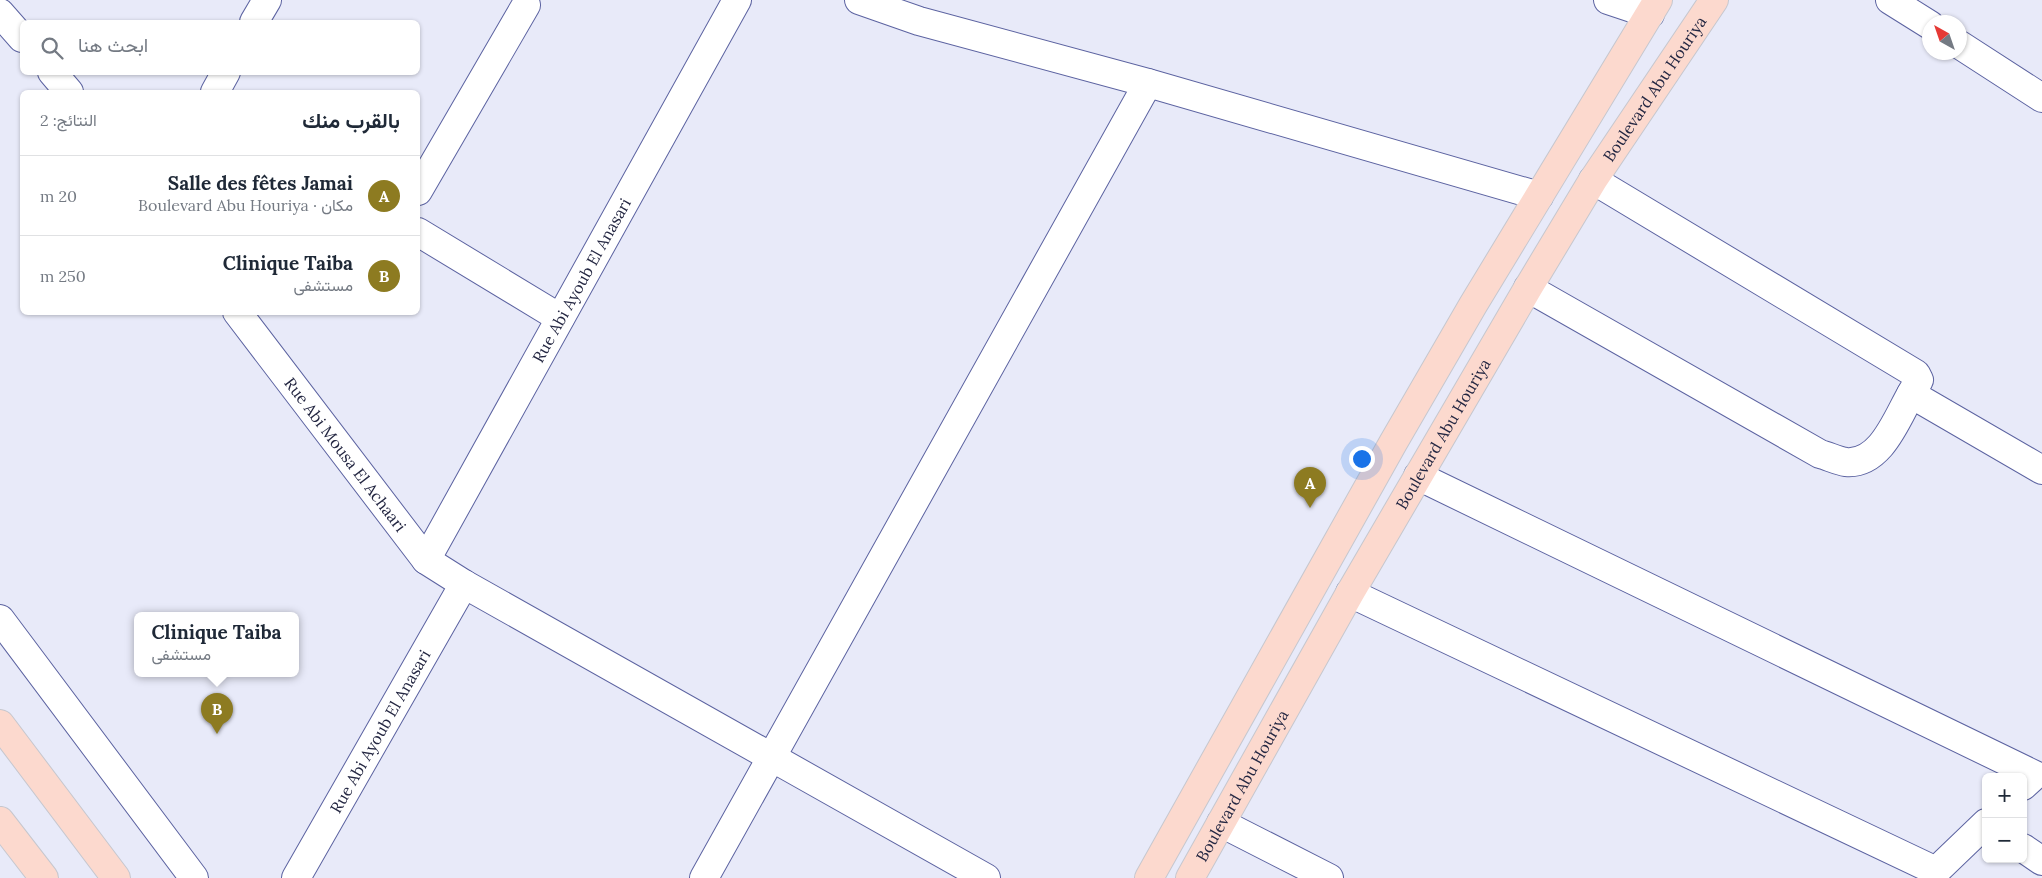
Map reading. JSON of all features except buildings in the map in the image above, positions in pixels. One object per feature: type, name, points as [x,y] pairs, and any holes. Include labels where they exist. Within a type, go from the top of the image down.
[{"type":"main road","name":"Boulevard Abu Houriya","points":[[1190,878],[1350,593],[1528,288],[1593,180],[1714,0]]},
{"type":"main road","points":[[1149,878],[1398,435],[1539,196],[1654,7]]},
{"type":"main road","points":[[0,724],[116,878]]},
{"type":"main road","points":[[0,821],[44,878]]},
{"type":"street","points":[[255,20],[267,0]]},
{"type":"street","name":"Rue Abi Ayoub El Anasari","points":[[426,560],[737,0]]},
{"type":"street","points":[[859,0],[920,21],[1148,83],[1539,196]]},
{"type":"street","points":[[1608,0],[1654,7]]},
{"type":"street","points":[[1890,0],[1922,20]]},
{"type":"street","points":[[420,188],[526,6]]},
{"type":"street","points":[[0,13],[20,36]]},
{"type":"street","points":[[1967,49],[2042,98]]},
{"type":"street","points":[[55,75],[68,90]]},
{"type":"street","points":[[216,90],[224,75]]},
{"type":"street","points":[[704,878],[1148,83]]},
{"type":"street","points":[[1528,288],[1820,454],[1847,462],[1868,457],[1885,441],[1919,380],[1916,374],[1593,180]]},
{"type":"street","points":[[420,233],[560,318]]},
{"type":"street","name":"Rue Abi Mousa El Achaari","points":[[239,315],[426,560],[464,584],[986,878]]},
{"type":"street","points":[[1911,394],[2042,470]]},
{"type":"street","points":[[1418,476],[2035,775],[2027,782]]},
{"type":"street","name":"Rue Abi Ayoub El Anasari","points":[[296,878],[464,584]]},
{"type":"street","points":[[1350,593],[1936,871],[1982,827]]},
{"type":"street","points":[[0,619],[194,878]]},
{"type":"street","points":[[1221,823],[1329,878]]},
{"type":"street","points":[[2027,851],[2042,861]]},
{"type":"place","name":"Salle des fêtes Jamai","points":[[1310,508]]},
{"type":"place","name":"Clinique Taiba","points":[[217,734]]}]
